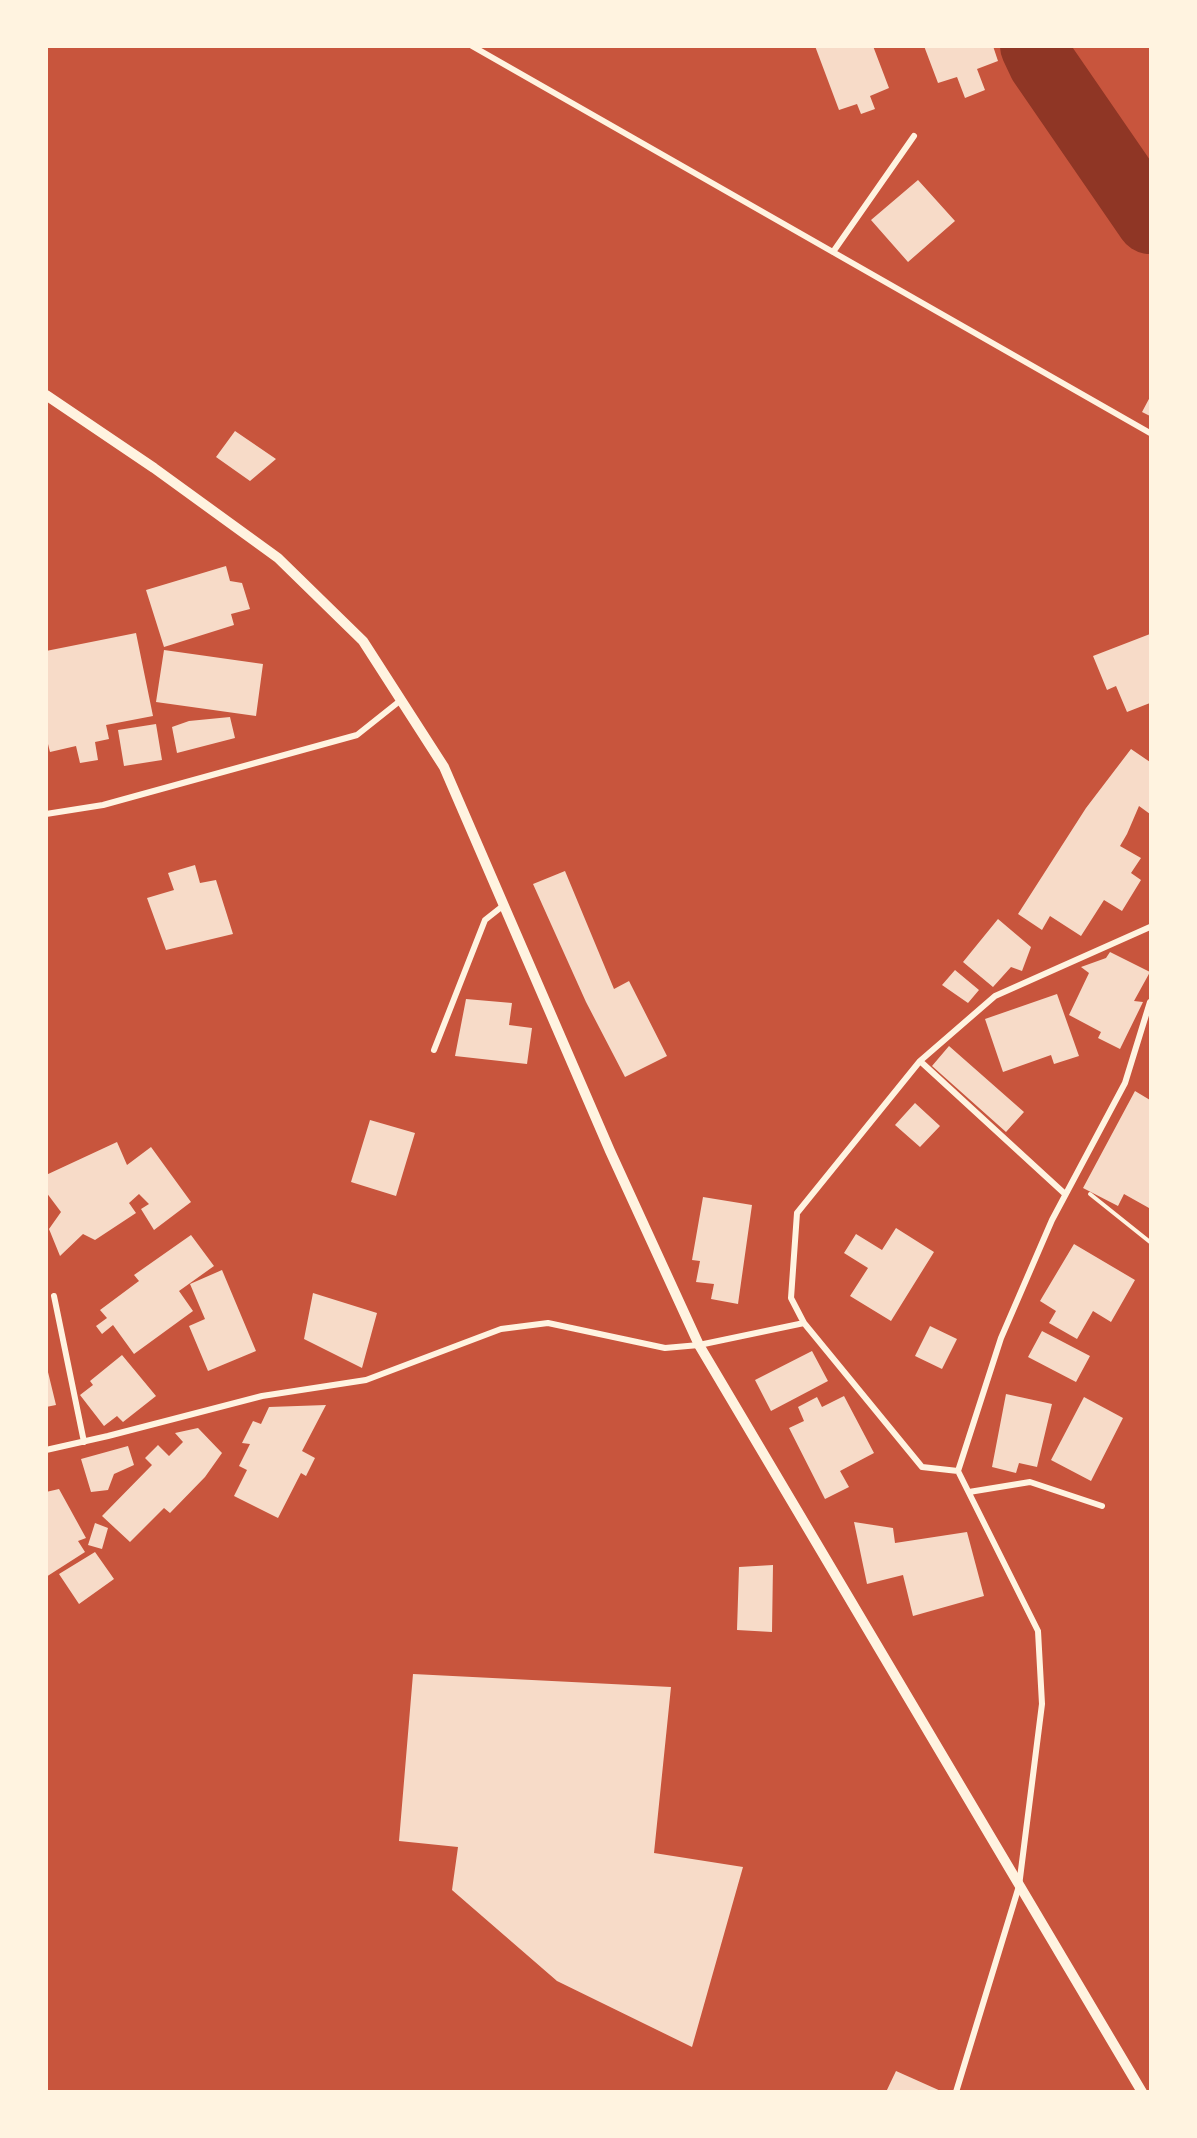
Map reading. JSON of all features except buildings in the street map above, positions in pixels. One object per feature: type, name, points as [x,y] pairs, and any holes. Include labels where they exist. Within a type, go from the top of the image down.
[{"type":"street","points":[[472,46],[1150,434]]},
{"type":"street","points":[[833,252],[914,136]]},
{"type":"street","points":[[46,395],[154,468],[278,558],[363,642],[401,700],[444,767],[610,1151],[699,1345],[1142,2091]]},
{"type":"street","points":[[46,814],[103,805],[357,735],[401,700]]},
{"type":"street","points":[[434,1050],[485,920],[504,905]]},
{"type":"street","points":[[958,1471],[922,1467],[804,1323],[791,1298],[796,1213],[920,1060],[995,996],[1150,927]]},
{"type":"street","points":[[956,2091],[1019,1886],[1042,1704],[1038,1631],[958,1471],[1001,1338],[1052,1220],[1125,1083],[1150,1002]]},
{"type":"street","points":[[920,1060],[1065,1194]]},
{"type":"street","points":[[54,1296],[84,1442]]},
{"type":"street","points":[[46,1450],[262,1396],[366,1380],[501,1329],[548,1323],[665,1348],[699,1345],[804,1323]]},
{"type":"street","points":[[969,1492],[1029,1482],[1102,1506]]},
{"type":"path","points":[[1073,1180],[1150,1242]]},
{"type":"waterway","points":[[1034,46],[1042,63],[1150,220]]}]
